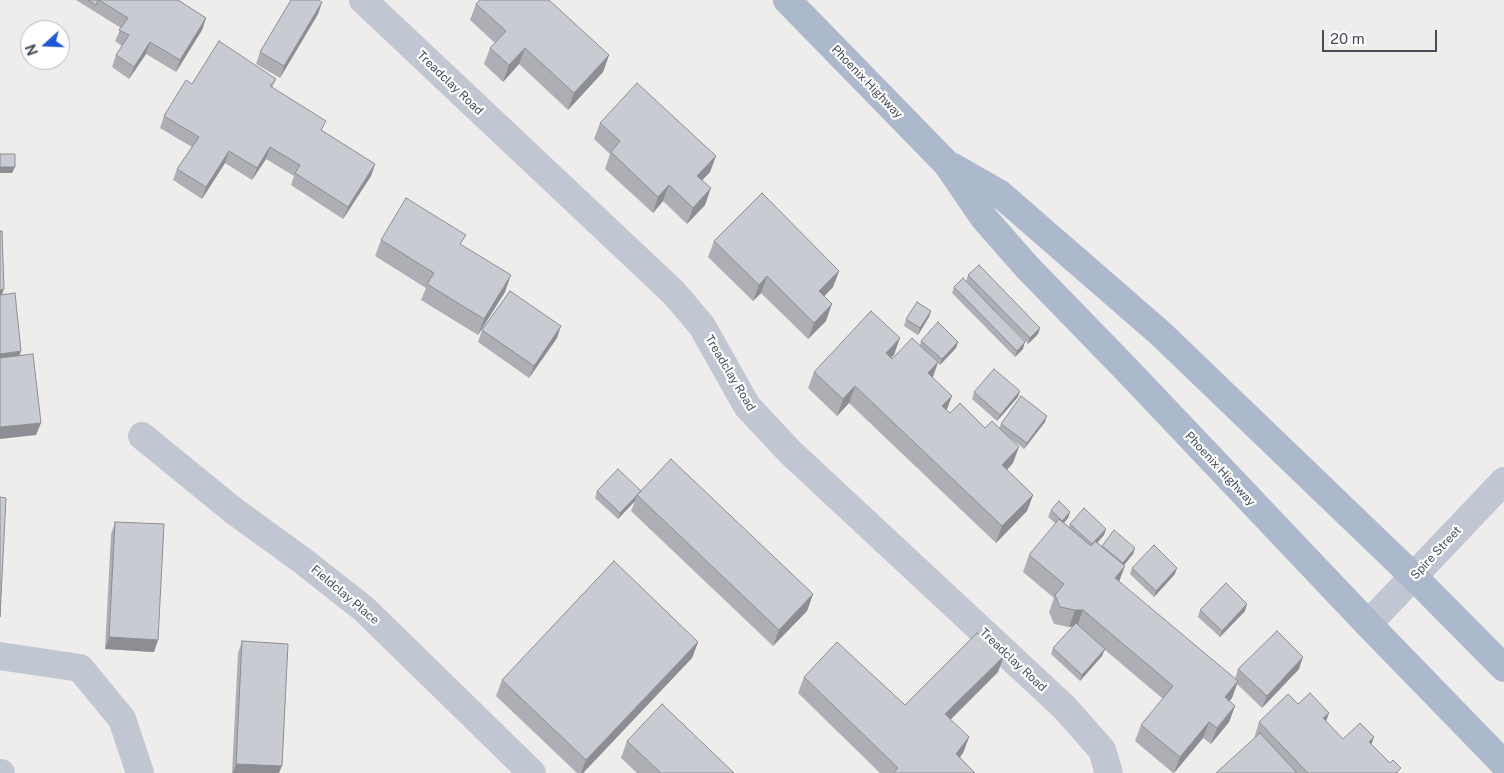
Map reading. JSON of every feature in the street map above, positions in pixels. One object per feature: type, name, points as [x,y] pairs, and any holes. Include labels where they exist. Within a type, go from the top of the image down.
[{"type":"main road","name":"Phoenix Highway","points":[[787,0],[947,164],[984,218],[1027,267],[1504,764]]},
{"type":"main road","name":"Phoenix Highway","points":[[947,164],[1000,194],[1160,333],[1414,577],[1504,668]]},
{"type":"street","name":"Treadclay Road","points":[[362,0],[674,293],[702,326],[747,406],[790,452],[1064,708],[1102,750],[1109,773]]},
{"type":"street","name":"Fieldclay Place","points":[[142,436],[234,511],[304,561],[364,609],[532,773]]},
{"type":"street","name":"Spire Street","points":[[1368,624],[1504,481]]},
{"type":"street","points":[[0,656],[80,668],[122,719],[140,773]]},
{"type":"building","points":[[88,0],[98,0],[96,5]]},
{"type":"building","points":[[99,0],[178,0],[206,18],[180,60],[150,42],[134,67],[116,55],[129,35],[119,30],[128,18]]},
{"type":"building","points":[[291,0],[318,0],[322,2],[284,66],[260,52]]},
{"type":"building","points":[[480,0],[549,0],[609,55],[574,93],[525,48],[509,65],[490,48],[506,31],[476,4]]},
{"type":"building","points":[[219,41],[276,79],[270,86],[326,121],[321,130],[375,164],[348,207],[295,173],[300,165],[270,147],[257,168],[229,151],[206,187],[177,169],[199,137],[164,116],[186,80],[192,84]]},
{"type":"building","points":[[637,83],[716,156],[697,176],[711,188],[693,208],[669,185],[658,197],[611,152],[620,141],[600,123]]},
{"type":"building","points":[[0,154],[15,154],[15,167],[0,167]]},
{"type":"building","points":[[762,193],[839,271],[819,291],[832,304],[814,323],[767,276],[759,285],[714,241]]},
{"type":"building","points":[[406,198],[466,235],[460,244],[511,275],[484,319],[427,284],[434,273],[381,240]]},
{"type":"building","points":[[0,231],[2,231],[4,289],[0,290]]},
{"type":"building","points":[[979,265],[1040,328],[1030,338],[968,275]]},
{"type":"building","points":[[963,278],[1025,342],[1017,351],[954,287]]},
{"type":"building","points":[[510,291],[561,326],[534,366],[482,330]]},
{"type":"building","points":[[15,293],[21,351],[0,354],[0,295]]},
{"type":"building","points":[[917,302],[931,311],[920,328],[906,319]]},
{"type":"building","points":[[871,311],[900,338],[886,353],[892,359],[912,338],[938,362],[928,373],[952,396],[942,406],[950,413],[960,403],[985,428],[992,421],[1019,447],[1002,465],[1033,495],[1002,526],[855,386],[843,399],[814,372]]},
{"type":"building","points":[[938,322],[958,342],[942,359],[921,341]]},
{"type":"building","points":[[33,354],[41,423],[0,427],[0,358]]},
{"type":"building","points":[[994,369],[1020,391],[1000,415],[974,392]]},
{"type":"building","points":[[1021,396],[1047,416],[1027,443],[1001,424]]},
{"type":"building","points":[[671,459],[813,594],[779,630],[637,495]]},
{"type":"building","points":[[618,469],[641,491],[620,513],[597,491]]},
{"type":"building","points":[[0,497],[6,498],[0,617]]},
{"type":"building","points":[[1059,501],[1070,512],[1062,521],[1051,510]]},
{"type":"building","points":[[1084,508],[1106,529],[1092,544],[1070,524]]},
{"type":"building","points":[[1059,519],[1091,546],[1095,541],[1125,566],[1115,578],[1238,681],[1225,697],[1235,706],[1217,728],[1209,722],[1180,757],[1141,725],[1173,686],[1083,610],[1060,607],[1055,595],[1064,584],[1029,555]]},
{"type":"building","points":[[115,522],[164,524],[158,640],[109,637]]},
{"type":"building","points":[[1114,530],[1135,548],[1123,563],[1102,546]]},
{"type":"building","points":[[1154,545],[1177,568],[1156,591],[1132,568]]},
{"type":"building","points":[[614,561],[698,642],[586,760],[502,680]]},
{"type":"building","points":[[1226,583],[1247,604],[1222,631],[1200,610]]},
{"type":"building","points":[[1076,623],[1105,649],[1082,675],[1053,648]]},
{"type":"building","points":[[1277,631],[1303,657],[1267,696],[1238,669]]},
{"type":"building","points":[[977,633],[1004,656],[945,714],[969,737],[956,754],[975,773],[893,773],[898,768],[804,677],[837,642],[905,705]]},
{"type":"building","points":[[242,641],[288,644],[282,766],[236,764]]},
{"type":"building","points":[[1310,693],[1329,713],[1323,718],[1343,739],[1360,723],[1374,737],[1369,742],[1390,763],[1393,760],[1401,768],[1396,773],[1308,773],[1259,722],[1288,694],[1298,704]]},
{"type":"building","points":[[662,704],[734,773],[661,773],[627,741]]},
{"type":"building","points":[[1260,733],[1297,773],[1216,773]]}]
